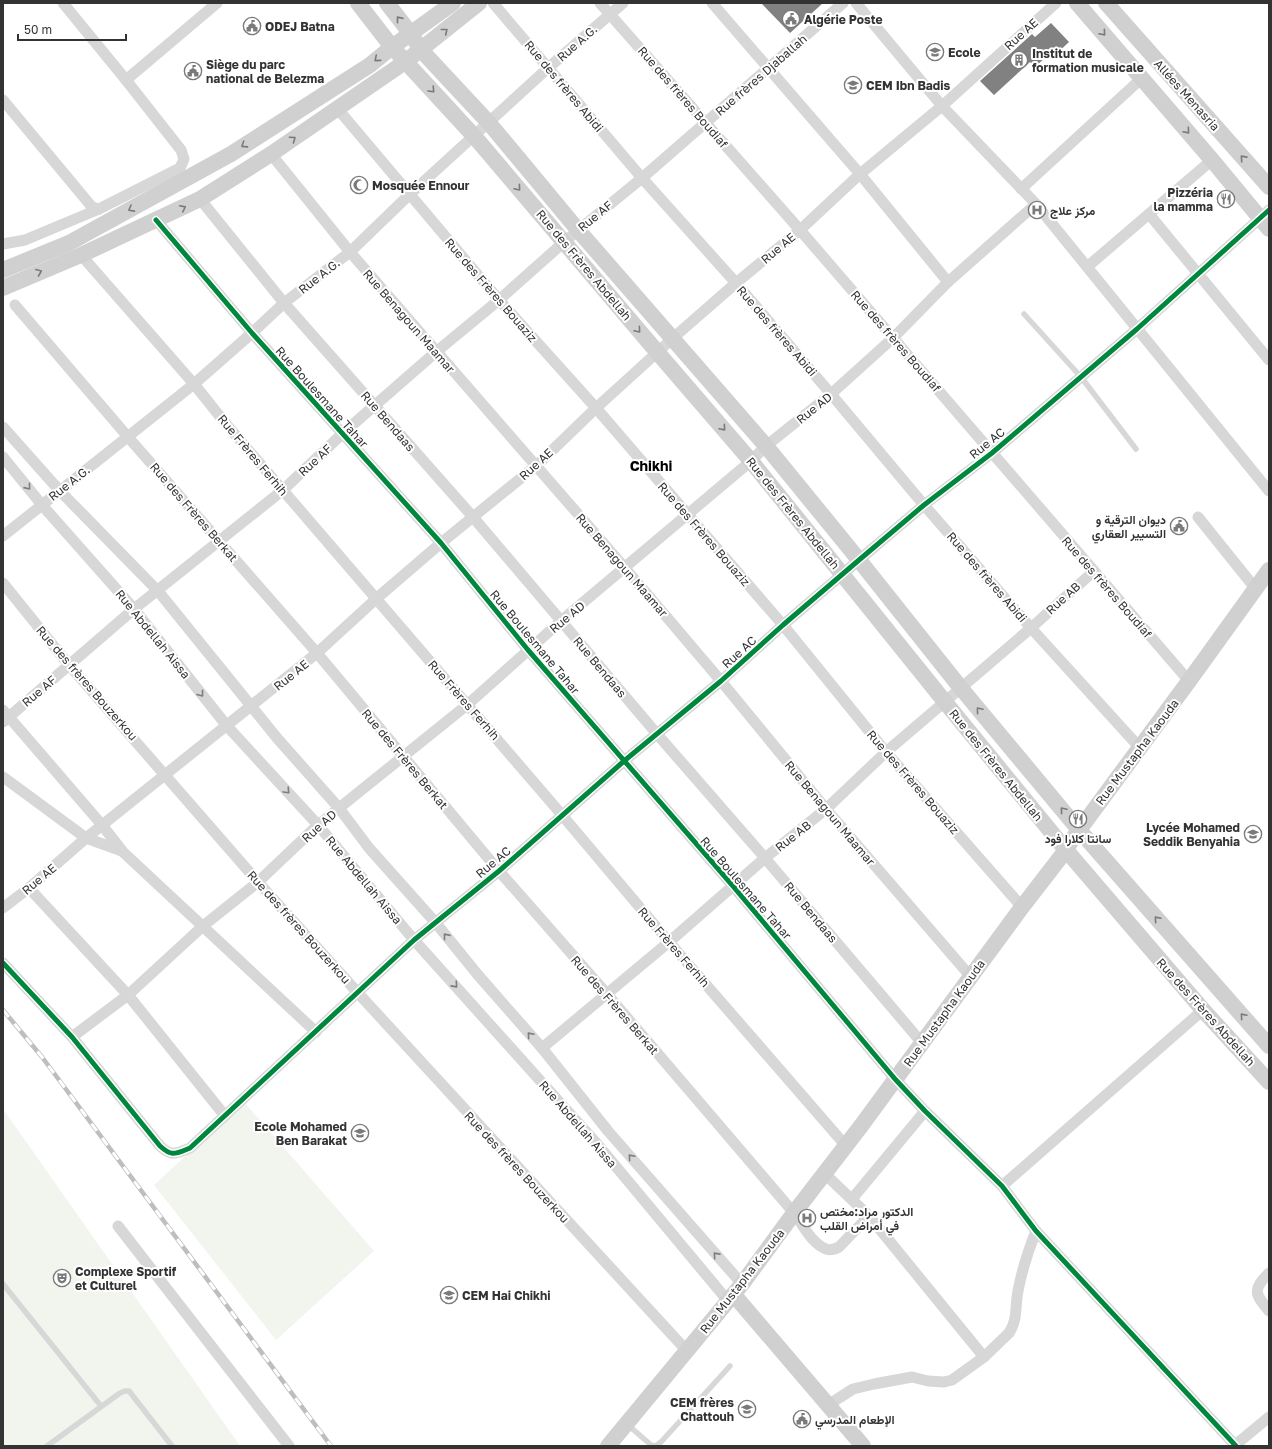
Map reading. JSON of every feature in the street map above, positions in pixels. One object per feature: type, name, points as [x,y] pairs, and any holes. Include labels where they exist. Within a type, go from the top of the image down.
[{"type":"main road","name":"Rue des Frères Abdellah","points":[[358,3],[392,47],[474,136],[751,461],[1066,850],[1203,1010],[1269,1082]]},
{"type":"main road","name":"Rue des Frères Abdellah","points":[[386,3],[411,34],[421,50],[489,123],[578,230],[766,446],[960,687],[1079,830],[1269,1046]]},
{"type":"main road","points":[[3,270],[69,243],[231,154],[370,65],[392,47],[453,3]]},
{"type":"main road","points":[[3,288],[80,256],[200,199],[271,154],[405,62],[479,3]]},
{"type":"main road","points":[[1077,3],[1212,160],[1266,219]]},
{"type":"main road","name":"Allées Menasria","points":[[1106,3],[1269,187]]},
{"type":"main road","name":"Rue Mustapha Kaouda","points":[[608,1446],[735,1293],[825,1174],[1022,907],[1066,850],[1079,830],[1269,570]]},
{"type":"main road","points":[[735,1293],[863,1446]]},
{"type":"street","points":[[3,244],[25,240],[99,209],[180,168],[184,159],[180,150],[126,80],[63,3]]},
{"type":"street","points":[[126,80],[217,3]]},
{"type":"street","name":"Rue des frères Abidi","points":[[494,3],[642,178],[736,283],[924,505],[1031,628],[1140,748]]},
{"type":"street","name":"Rue des frères Boudiaf","points":[[600,3],[800,230],[1189,681]]},
{"type":"street","name":"Rue A.G.","points":[[3,536],[194,384],[284,303],[350,252],[409,195],[548,68],[623,3]]},
{"type":"street","points":[[712,3],[860,174],[948,282]]},
{"type":"street","name":"Rue frères Djaballah","points":[[642,178],[844,3]]},
{"type":"street","points":[[856,3],[942,106],[1036,204],[1269,491]]},
{"type":"street","name":"Rue AE","points":[[3,908],[29,888],[102,825],[317,653],[377,598],[441,543],[537,465],[596,408],[673,338],[800,230],[860,174],[942,106],[1056,3]]},
{"type":"street","points":[[1021,189],[1142,78]]},
{"type":"street","points":[[3,100],[88,204],[92,208],[99,209]]},
{"type":"street","name":"Rue des Frères Bouaziz","points":[[337,108],[499,300],[596,408],[783,625],[886,752],[1022,907]]},
{"type":"street","name":"Rue Benagoun Maamar","points":[[271,154],[350,252],[436,352],[537,465],[722,681],[826,809],[971,977]]},
{"type":"street","points":[[1087,267],[1212,160]]},
{"type":"street","name":"Rue AF","points":[[5,716],[70,665],[134,609],[158,592],[219,540],[282,490],[342,434],[436,352],[499,300],[578,230],[642,178]]},
{"type":"street","name":"Rue Bendaas","points":[[200,199],[284,303],[473,517],[922,1043]]},
{"type":"street","name":"Rue AD","points":[[72,1037],[128,995],[203,926],[258,882],[318,825],[467,705],[561,621],[751,461],[766,446],[831,394],[893,338],[948,282],[1036,204]]},
{"type":"street","points":[[1149,214],[1269,360]]},
{"type":"street","name":"Rue AC","points":[[72,1037],[167,1153],[174,1154],[190,1148],[414,940],[499,872],[624,761],[722,681],[783,625],[859,560],[924,505],[992,453],[1137,329],[1198,274],[1266,219]]},
{"type":"street","name":"Rue Boulesmane Tahar","points":[[156,220],[252,333],[441,543],[528,650],[733,886],[895,1079],[925,1111],[1002,1186],[1036,1231],[1235,1446]]},
{"type":"street","name":"Rue Frères Ferhih","points":[[80,256],[194,384],[282,490],[377,598],[669,942],[846,1146]]},
{"type":"street","name":"Rue des Frères Berkat","points":[[15,305],[317,653],[499,872],[606,993],[794,1213],[813,1239],[826,1249],[832,1250],[839,1247],[869,1216]]},
{"type":"street","points":[[3,427],[60,490],[158,592],[277,738],[338,808],[369,848],[436,922],[478,975],[542,1048],[735,1293]]},
{"type":"street","name":"Rue Abdellah Aissa","points":[[3,457],[42,505],[134,609],[226,726],[318,825],[414,940],[598,1145],[735,1293]]},
{"type":"street","points":[[1198,517],[1255,588]]},
{"type":"street","name":"Rue AB","points":[[542,1048],[606,993],[669,942],[765,858],[826,809],[886,752],[945,702],[960,687],[1031,628],[1094,571]]},
{"type":"street","name":"Rue des frères Bouzerkou","points":[[3,583],[70,665],[258,882],[687,1351]]},
{"type":"street","points":[[5,716],[102,825],[122,852],[316,1032]]},
{"type":"street","points":[[3,777],[86,838],[122,852]]},
{"type":"street","points":[[29,888],[128,995],[225,1116]]},
{"type":"street","points":[[3,963],[72,1037]]},
{"type":"street","points":[[1002,1186],[1203,1010]]},
{"type":"street","points":[[852,1199],[925,1111]]},
{"type":"street","points":[[825,1174],[869,1216],[984,1357]]},
{"type":"street","points":[[118,1226],[289,1446]]},
{"type":"street","points":[[828,1405],[853,1389],[874,1384],[912,1377],[944,1382],[952,1380],[984,1357],[1012,1328],[1015,1320],[1018,1291],[1026,1256],[1036,1231]]},
{"type":"street","points":[[1269,1273],[1258,1284],[1256,1290],[1259,1299],[1269,1311]]},
{"type":"street","points":[[1235,1446],[1269,1417]]},
{"type":"lane","points":[[1024,314],[1081,377],[1136,449]]},
{"type":"lane","points":[[3,1284],[101,1406]]},
{"type":"lane","points":[[627,1423],[651,1445],[655,1446],[661,1442],[730,1366]]},
{"type":"lane","points":[[47,1446],[120,1393],[129,1391],[172,1446]]},
{"type":"shaded area","points":[[244,1102],[374,1251],[276,1340],[154,1185]]},
{"type":"shaded area","name":"Complexe Sportif et Culturel","points":[[3,1109],[240,1446],[3,1446]]},
{"type":"building","name":"Algérie Poste","points":[[761,3],[823,3],[790,33]]},
{"type":"building","name":"Institut de formation musicale","points":[[1051,23],[1069,42],[1053,57],[1049,54],[1035,67],[1030,62],[994,95],[980,81],[1032,34],[1035,37]]},
{"type":"railway","points":[[3,1010],[42,1057],[331,1446]]},
{"type":"cycle path","points":[[3,963],[72,1037],[160,1146],[171,1153],[181,1152],[190,1148],[414,940],[499,871],[624,761],[721,681],[783,625],[924,505],[992,453],[1137,329],[1269,210]]},
{"type":"cycle path","points":[[156,220],[252,333],[441,543],[528,650],[733,886],[895,1079],[925,1111],[1002,1186],[1036,1231],[1236,1446]]},
{"type":"place","name":"Algérie Poste","points":[[791,19]]},
{"type":"place","name":"ODEJ Batna","points":[[252,26]]},
{"type":"place","name":"Ecole","points":[[935,52]]},
{"type":"place","name":"Institut de formation musicale","points":[[1019,60]]},
{"type":"place","name":"Siège du parc national de Belezma","points":[[193,71]]},
{"type":"place","name":"CEM Ibn Badis","points":[[853,85]]},
{"type":"place","name":"Mosquée Ennour","points":[[359,185]]},
{"type":"place","name":"Pizzéria la mamma","points":[[1226,199]]},
{"type":"place","name":"مركز علاج","points":[[1037,210]]},
{"type":"place","name":"ديوان الترقية و التسيير العقاري","points":[[1179,526]]},
{"type":"place","name":"سانتا كلارا فود","points":[[1078,819]]},
{"type":"place","name":"Lycée Mohamed Seddik Benyahia","points":[[1253,834]]},
{"type":"place","name":"Ecole Mohamed Ben Barakat","points":[[360,1133]]},
{"type":"place","name":"الدكتور مراد:مختص في أمراض القلب","points":[[807,1218]]},
{"type":"place","name":"Complexe Sportif et Culturel","points":[[62,1278]]},
{"type":"place","name":"CEM Hai Chikhi","points":[[449,1295]]},
{"type":"place","name":"CEM frères Chattouh","points":[[747,1409]]},
{"type":"place","name":"الإطعام المدرسي","points":[[802,1419]]},
{"type":"district","name":"Chikhi","points":[[651,465]]}]
